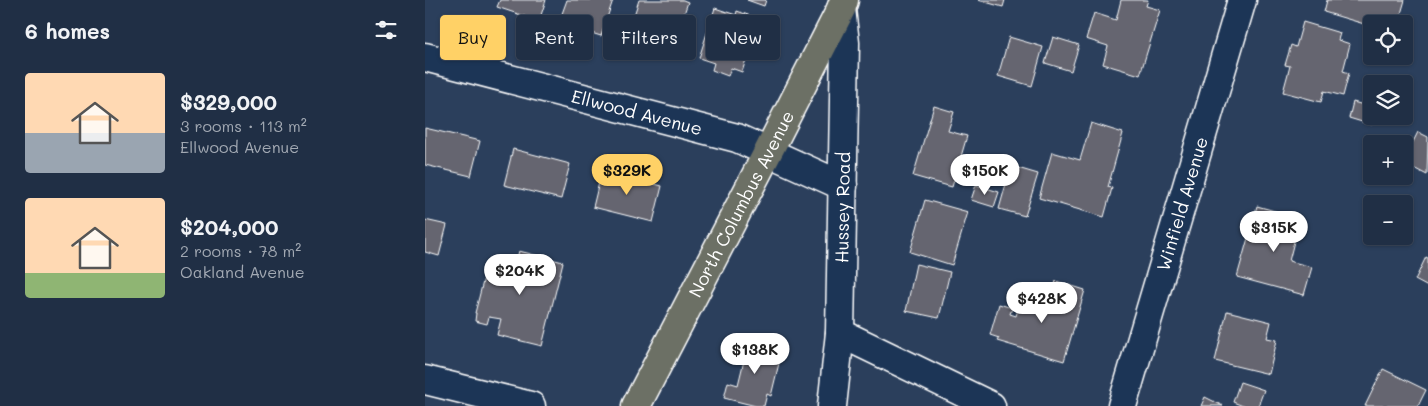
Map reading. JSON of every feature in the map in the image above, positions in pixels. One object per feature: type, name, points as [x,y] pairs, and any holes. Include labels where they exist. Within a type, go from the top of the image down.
[{"type":"main road","name":"North Columbus Avenue","points":[[636,406],[843,5]]},
{"type":"street","name":"Winfield Avenue","points":[[1122,406],[1242,0]]},
{"type":"street","name":"Hussey Road","points":[[832,406],[840,333],[845,43],[843,5]]},
{"type":"street","name":"Ellwood Avenue","points":[[425,57],[737,138],[843,186]]},
{"type":"street","points":[[840,333],[991,406]]},
{"type":"street","points":[[425,380],[531,406]]},
{"type":"building","points":[[500,0],[546,0],[541,15],[521,15],[497,7]]},
{"type":"building","points":[[567,0],[613,0],[608,15],[603,15],[601,36],[593,34],[593,15],[562,15]]},
{"type":"building","points":[[639,0],[683,0],[688,2],[684,15],[634,15]]},
{"type":"building","points":[[747,0],[766,0],[764,6]]},
{"type":"building","points":[[978,0],[1005,0],[1003,7]]},
{"type":"building","points":[[1121,0],[1148,0],[1146,6],[1160,10],[1140,75],[1103,64],[1108,46],[1086,39],[1094,13],[1116,20]]},
{"type":"building","points":[[1327,0],[1405,0],[1401,15],[1363,15],[1363,24],[1324,12]]},
{"type":"building","points":[[715,8],[736,15],[713,15]]},
{"type":"building","points":[[737,11],[748,15],[736,15]]},
{"type":"building","points":[[1303,22],[1340,33],[1338,40],[1350,44],[1343,71],[1349,73],[1343,96],[1324,91],[1321,102],[1283,92],[1290,66],[1285,65],[1291,45],[1296,47]]},
{"type":"building","points":[[706,36],[706,60],[746,60],[742,72],[731,68],[728,76],[712,70],[714,63],[699,58]]},
{"type":"building","points":[[1009,37],[1043,47],[1032,86],[998,76]]},
{"type":"building","points":[[1053,37],[1079,45],[1071,71],[1045,63]]},
{"type":"building","points":[[1353,102],[1363,105],[1363,122],[1349,118]]},
{"type":"building","points":[[934,106],[954,112],[948,131],[967,136],[952,187],[913,176]]},
{"type":"building","points":[[1091,123],[1123,133],[1108,187],[1112,188],[1104,217],[1039,198],[1052,152],[1080,160]]},
{"type":"building","points":[[425,128],[480,141],[471,176],[425,165]]},
{"type":"building","points":[[1418,132],[1428,137],[1427,175],[1413,168],[1413,142]]},
{"type":"building","points":[[513,149],[570,164],[561,199],[504,185]]},
{"type":"building","points":[[1011,166],[1038,174],[1025,216],[999,209]]},
{"type":"building","points":[[602,170],[662,186],[653,222],[593,207]]},
{"type":"building","points":[[976,185],[999,192],[994,207],[971,200]]},
{"type":"building","points":[[925,200],[968,212],[952,265],[910,252]]},
{"type":"building","points":[[1257,206],[1300,218],[1289,261],[1312,267],[1304,295],[1237,277]]},
{"type":"building","points":[[425,220],[447,225],[439,256],[425,252]]},
{"type":"building","points":[[519,251],[563,262],[542,346],[497,335],[501,319],[489,317],[487,324],[475,321],[475,313],[489,258],[515,265]]},
{"type":"building","points":[[1426,257],[1428,258],[1428,287],[1415,280]]},
{"type":"building","points":[[916,264],[950,272],[939,318],[906,311]]},
{"type":"building","points":[[1056,281],[1085,290],[1064,361],[997,341],[999,338],[990,335],[999,304],[1012,308],[1010,314],[1016,316],[1019,306],[1046,314]]},
{"type":"building","points":[[1227,311],[1271,322],[1267,338],[1277,340],[1269,374],[1215,361]]},
{"type":"building","points":[[750,336],[768,341],[765,351],[781,355],[771,396],[767,394],[764,406],[756,406],[724,398],[728,382],[738,385]]},
{"type":"building","points":[[1383,369],[1426,390],[1418,406],[1365,406]]},
{"type":"building","points":[[1240,382],[1264,390],[1258,406],[1243,406],[1233,402]]},
{"type":"building","points":[[1205,397],[1223,406],[1201,406]]}]
